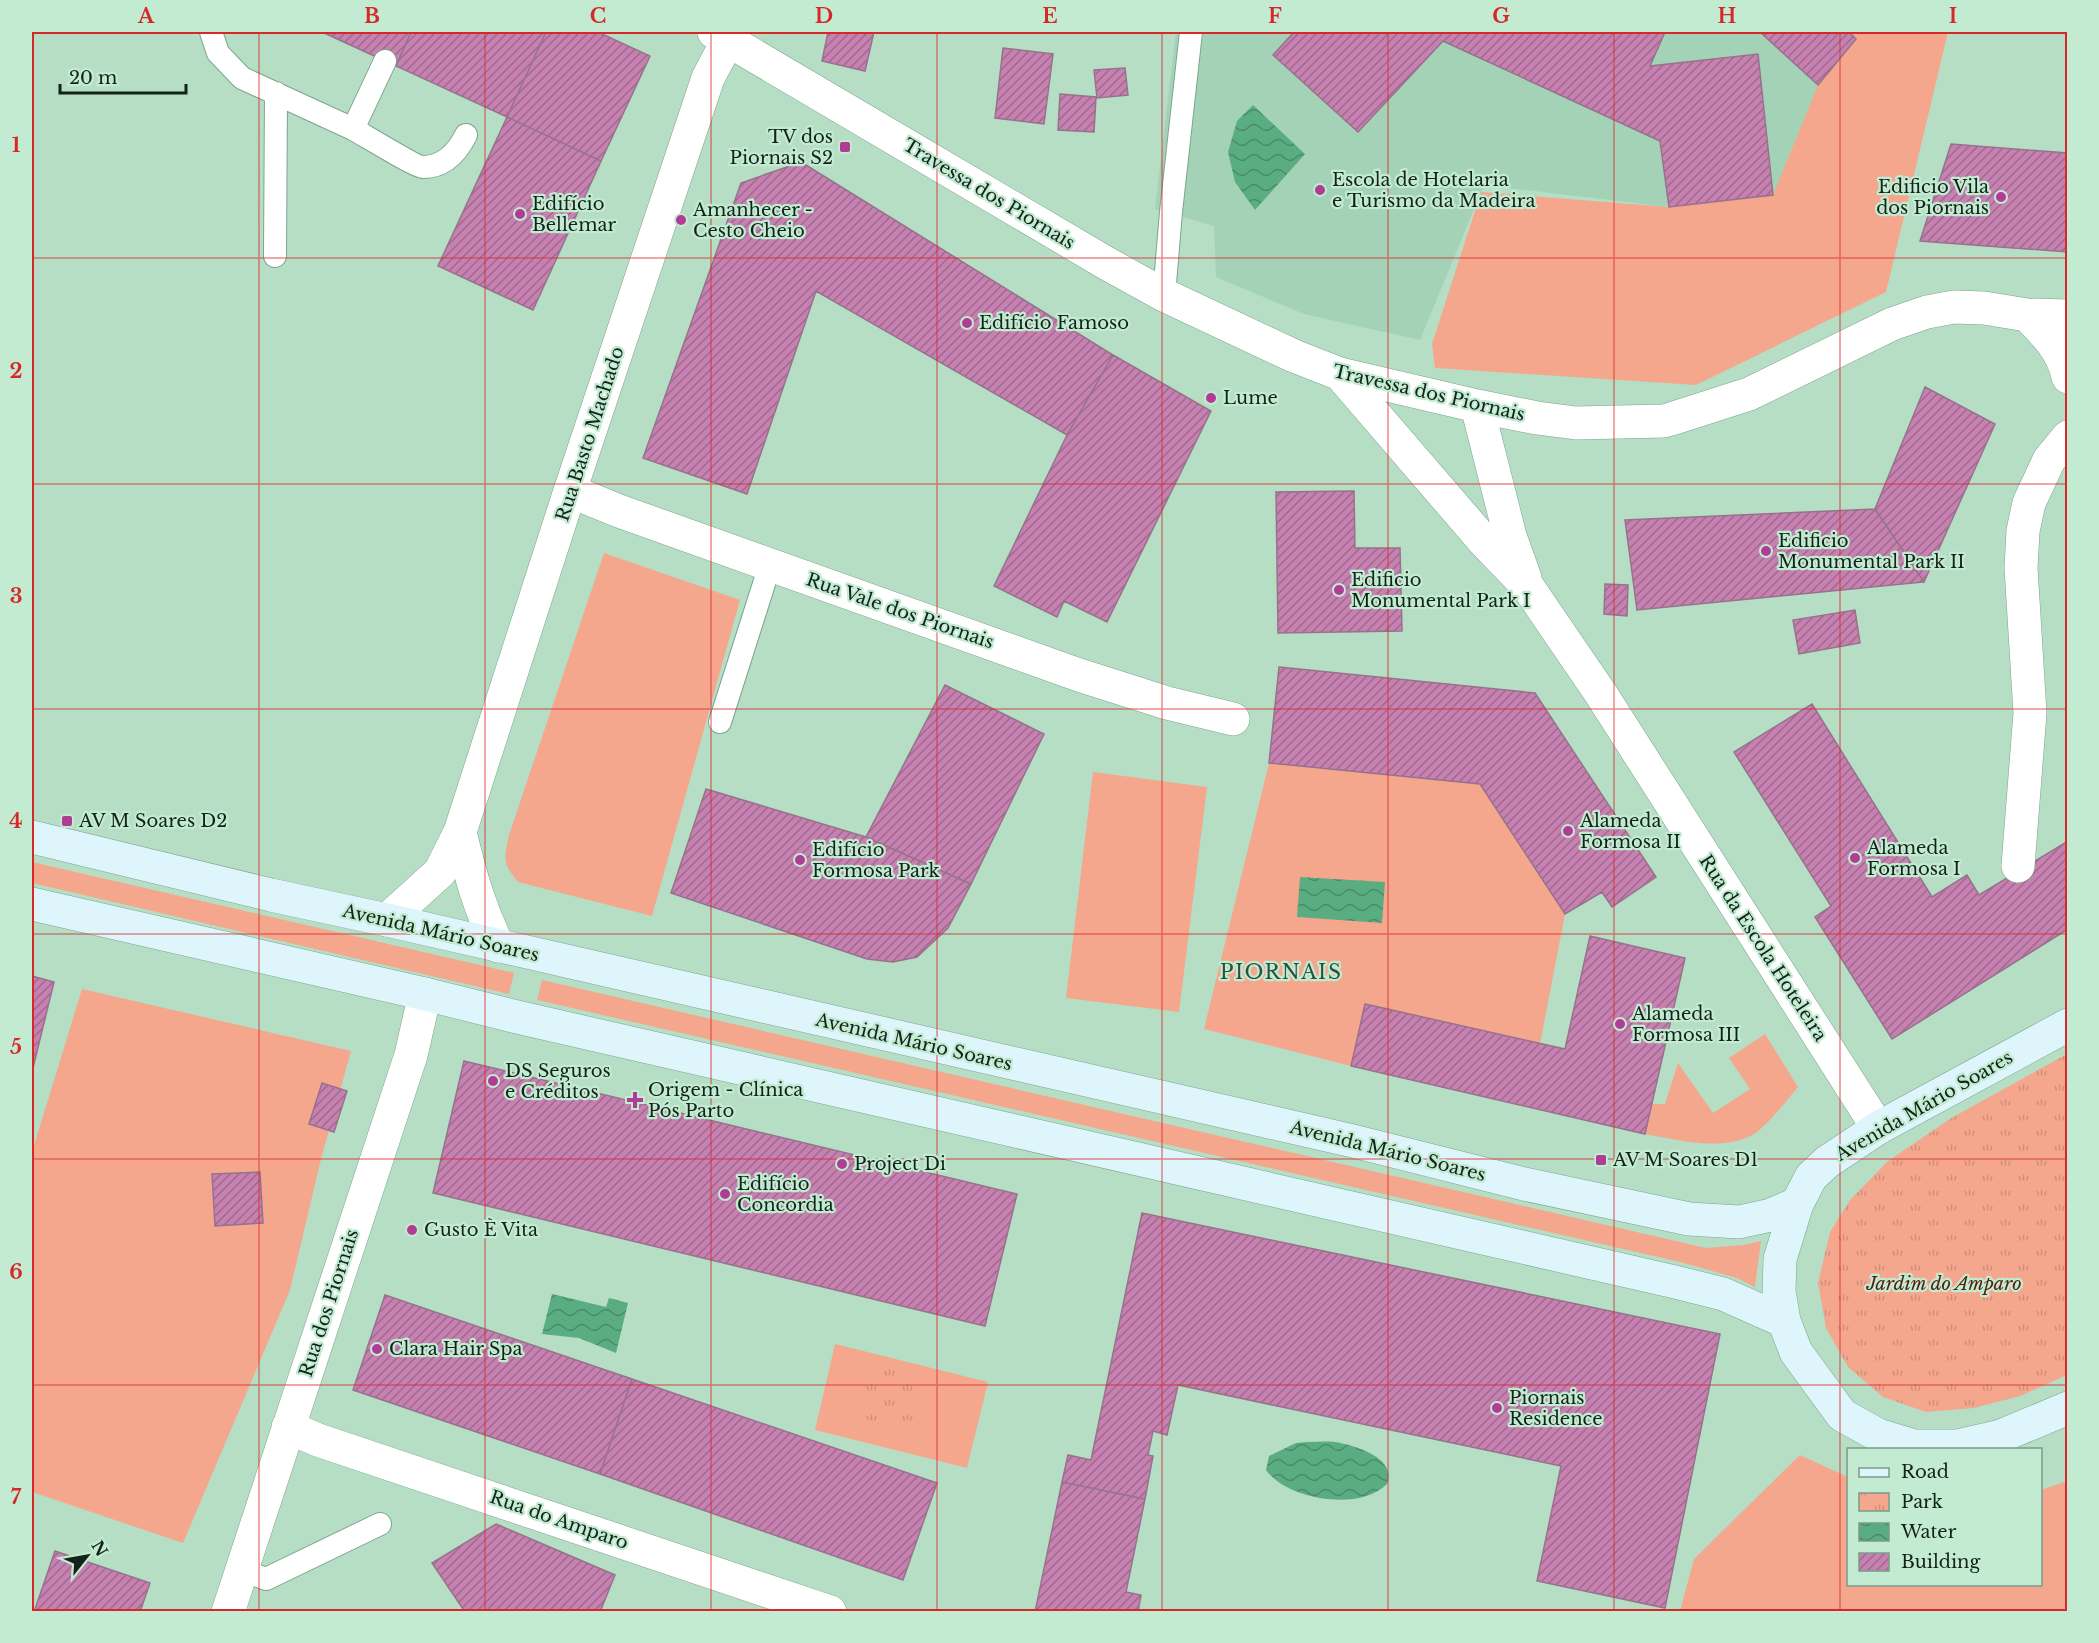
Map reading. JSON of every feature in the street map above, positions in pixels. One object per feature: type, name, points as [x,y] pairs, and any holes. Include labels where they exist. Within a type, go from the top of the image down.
[{"type":"main road","name":"Avenida Mário Soares","points":[[32,837],[271,895],[1341,1139],[1524,1184],[1689,1218],[1739,1222],[1771,1215],[1797,1204]]},
{"type":"main road","points":[[32,904],[1723,1294],[1784,1322]]},
{"type":"main road","name":"Avenida Mário Soares","points":[[2067,1026],[1878,1128],[1827,1161],[1811,1177],[1797,1204],[1780,1259],[1779,1291],[1784,1322],[1796,1352],[1842,1415],[1878,1435],[1914,1446],[1957,1446],[2001,1436],[2067,1408]]},
{"type":"street","name":"Travessa dos Piornais","points":[[721,35],[1164,295],[1294,356],[1340,374],[1477,406],[1576,423],[1664,422],[1749,394],[1892,324],[1927,312],[1954,307],[1984,308],[2027,315],[2067,316]]},
{"type":"street","name":"Rua Basto Machado","points":[[387,920],[440,872],[460,832],[721,35]]},
{"type":"street","points":[[2027,315],[2049,337],[2066,366],[2067,377]]},
{"type":"street","name":"Rua da Escola Hoteleira","points":[[1340,374],[1482,539],[1528,587],[1601,694],[1878,1128]]},
{"type":"street","name":"Rua da Escola Hoteleira","points":[[1477,406],[1510,536],[1528,587]]},
{"type":"street","points":[[2018,866],[2030,713],[2021,567],[2023,531],[2030,503],[2049,460],[2067,437]]},
{"type":"street","name":"Rua Vale dos Piornais","points":[[570,491],[619,511],[1079,675],[1167,703],[1233,719]]},
{"type":"street","points":[[460,832],[482,913],[498,946]]},
{"type":"street","name":"Rua dos Piornais","points":[[228,1611],[411,1055],[425,994]]},
{"type":"street","name":"Rua do Amparo","points":[[288,1427],[318,1440],[830,1611]]},
{"type":"lane","points":[[211,32],[218,53],[242,78],[353,129],[421,167],[442,164],[459,149],[466,135]]},
{"type":"lane","points":[[1164,295],[1170,212],[1191,32]]},
{"type":"lane","points":[[353,129],[385,61]]},
{"type":"lane","points":[[275,256],[276,93]]},
{"type":"lane","points":[[720,722],[770,565]]},
{"type":"lane","points":[[242,1570],[266,1579],[380,1524]]},
{"type":"shaded area","name":"Escola de Hotelaria e Turismo da Madeira","points":[[1176,32],[1849,32],[1856,39],[1773,195],[1669,207],[1484,185],[1420,340],[1304,314],[1216,277],[1214,226],[1155,209]]},
{"type":"green space","points":[[1849,32],[1948,32],[1886,292],[1696,385],[1435,368],[1432,344],[1481,192],[1669,207],[1773,195],[1818,85],[1855,40]]},
{"type":"green space","points":[[604,553],[740,600],[652,916],[518,882],[509,870],[506,860],[509,835]]},
{"type":"green space","points":[[1269,763],[1480,784],[1565,914],[1540,1044],[1365,1004],[1351,1066],[1204,1029]]},
{"type":"green space","points":[[1093,772],[1207,787],[1179,1012],[1066,998]]},
{"type":"green space","points":[[32,862],[514,973],[509,994],[32,883]]},
{"type":"green space","points":[[542,980],[1706,1248],[1744,1245],[1761,1241],[1755,1287],[1737,1278],[1680,1262],[537,1000]]},
{"type":"green space","points":[[82,989],[351,1051],[321,1159],[290,1290],[183,1543],[32,1492],[32,1152]]},
{"type":"green space","points":[[1765,1034],[1798,1087],[1759,1130],[1742,1139],[1714,1143],[1700,1143],[1645,1134],[1652,1104],[1665,1104],[1678,1063],[1713,1113],[1750,1089],[1729,1058]]},
{"type":"green space","name":"Jardim do Amparo","points":[[2067,1054],[2067,1375],[2020,1396],[1974,1408],[1926,1412],[1883,1397],[1848,1367],[1826,1328],[1818,1283],[1830,1232],[1850,1200],[1888,1161],[1953,1117]]},
{"type":"green space","points":[[835,1344],[988,1382],[967,1468],[815,1430]]},
{"type":"green space","points":[[890,1367],[907,1372],[912,1376],[916,1381],[921,1398],[916,1415],[912,1420],[907,1424],[890,1429],[873,1424],[868,1420],[864,1415],[859,1398],[864,1381],[868,1376],[873,1372]]},
{"type":"green space","points":[[1800,1455],[1847,1477],[1847,1586],[2042,1586],[2042,1490],[2067,1481],[2067,1611],[1680,1611],[1694,1559]]},
{"type":"water","points":[[1253,105],[1305,154],[1255,210],[1235,182],[1228,152],[1237,121]]},
{"type":"water","points":[[1300,877],[1385,882],[1382,923],[1297,917]]},
{"type":"water","points":[[552,1294],[606,1307],[609,1298],[628,1303],[616,1353],[579,1338],[542,1334]]},
{"type":"water","points":[[1335,1442],[1372,1454],[1386,1467],[1389,1475],[1387,1484],[1375,1493],[1360,1498],[1324,1499],[1290,1489],[1266,1470],[1269,1456],[1296,1443]]},
{"type":"building","points":[[322,32],[411,32],[396,66]]},
{"type":"building","points":[[411,32],[546,32],[507,117],[396,66]]},
{"type":"building","name":"Edifício Bellemar","points":[[546,32],[598,32],[650,56],[601,161],[507,117]]},
{"type":"building","points":[[828,32],[874,32],[865,71],[822,61]]},
{"type":"building","points":[[1294,32],[1665,32],[1650,66],[1758,54],[1773,195],[1669,207],[1660,141],[1443,41],[1358,132],[1273,55]]},
{"type":"building","points":[[1760,32],[1849,32],[1856,39],[1818,85]]},
{"type":"building","points":[[1003,48],[1053,54],[1044,124],[995,118]]},
{"type":"building","points":[[1125,68],[1128,95],[1097,98],[1094,70]]},
{"type":"building","points":[[1060,94],[1096,97],[1094,132],[1058,130]]},
{"type":"building","name":"Edifício Bellemar","points":[[507,117],[601,161],[533,310],[438,266]]},
{"type":"building","name":"Edificio Vila dos Piornais","points":[[1951,144],[2068,153],[2068,252],[1920,241]]},
{"type":"building","name":"Edifício Famoso","points":[[801,162],[1113,355],[1067,435],[816,291],[747,494],[643,458],[741,183]]},
{"type":"building","name":"Edifício Famoso","points":[[1113,355],[1211,411],[1107,622],[1064,601],[1057,617],[994,586],[1067,435]]},
{"type":"building","name":"Edificio Monumental Park II","points":[[1925,387],[1995,424],[1924,582],[1875,509]]},
{"type":"building","name":"Edificio Monumental Park I","points":[[1354,491],[1355,548],[1400,548],[1402,631],[1278,633],[1276,492]]},
{"type":"building","name":"Edificio Monumental Park II","points":[[1875,509],[1924,582],[1637,610],[1625,520]]},
{"type":"building","points":[[1605,584],[1628,585],[1627,616],[1604,614]]},
{"type":"building","points":[[1855,610],[1860,643],[1799,654],[1793,620]]},
{"type":"building","name":"Alameda Formosa II","points":[[1279,667],[1535,693],[1656,877],[1612,907],[1602,892],[1565,914],[1480,784],[1269,763]]},
{"type":"building","name":"Edifício Formosa Park","points":[[945,685],[1044,734],[971,884],[866,837]]},
{"type":"building","name":"Alameda Formosa I","points":[[1812,704],[1932,897],[1967,875],[1979,895],[2068,841],[2068,929],[1892,1039],[1815,917],[1831,906],[1734,752]]},
{"type":"building","name":"Edifício Formosa Park","points":[[706,789],[866,837],[971,884],[948,928],[917,957],[893,962],[867,959],[671,893]]},
{"type":"building","name":"Alameda Formosa III","points":[[1590,936],[1685,958],[1645,1134],[1351,1066],[1365,1004],[1565,1049]]},
{"type":"building","points":[[32,976],[54,982],[32,1072]]},
{"type":"building","name":"Edifício Concordia","points":[[464,1061],[1017,1194],[985,1326],[433,1193]]},
{"type":"building","points":[[322,1083],[347,1091],[334,1132],[309,1124]]},
{"type":"building","points":[[260,1172],[263,1223],[215,1226],[212,1174]]},
{"type":"building","name":"Piornais Residence","points":[[1142,1213],[1720,1334],[1665,1608],[1537,1581],[1561,1466],[1178,1385],[1167,1435],[1153,1431],[1148,1455],[1153,1456],[1145,1499],[1062,1482],[1068,1455],[1091,1460]]},
{"type":"building","points":[[385,1295],[632,1379],[600,1474],[353,1390]]},
{"type":"building","points":[[632,1379],[937,1483],[903,1580],[600,1474]]},
{"type":"building","points":[[1062,1482],[1145,1499],[1126,1592],[1141,1595],[1138,1612],[1035,1612]]},
{"type":"building","points":[[496,1524],[615,1575],[600,1612],[465,1612],[432,1563]]},
{"type":"building","points":[[55,1551],[150,1583],[140,1612],[34,1612]]},
{"type":"place","name":"TV dos Piornais S2","points":[[845,147]]},
{"type":"place","name":"Escola de Hotelaria e Turismo da Madeira","points":[[1320,190]]},
{"type":"place","name":"Edificio Vila dos Piornais","points":[[2001,197]]},
{"type":"place","name":"Edifício Bellemar","points":[[520,214]]},
{"type":"place","name":"Amanhecer - Cesto Cheio","points":[[681,220]]},
{"type":"place","name":"Edifício Famoso","points":[[967,323]]},
{"type":"place","name":"Lume","points":[[1211,398]]},
{"type":"place","name":"Edificio Monumental Park II","points":[[1766,551]]},
{"type":"place","name":"Edificio Monumental Park I","points":[[1339,590]]},
{"type":"place","name":"AV M Soares D2","points":[[67,821]]},
{"type":"place","name":"Alameda Formosa II","points":[[1568,831]]},
{"type":"place","name":"Alameda Formosa I","points":[[1855,858]]},
{"type":"place","name":"Edifício Formosa Park","points":[[800,860]]},
{"type":"place","name":"Alameda Formosa III","points":[[1620,1024]]},
{"type":"place","name":"DS Seguros e Créditos","points":[[493,1081]]},
{"type":"place","name":"Origem - Clínica Pós Parto","points":[[635,1100]]},
{"type":"place","name":"AV M Soares D1","points":[[1601,1160]]},
{"type":"place","name":"Project Di","points":[[842,1164]]},
{"type":"place","name":"Edifício Concordia","points":[[725,1194]]},
{"type":"place","name":"Gusto È Vita","points":[[412,1230]]},
{"type":"place","name":"Clara Hair Spa","points":[[377,1349]]},
{"type":"place","name":"Piornais Residence","points":[[1497,1408]]},
{"type":"district","name":"PIORNAIS","points":[[1281,972]]}]
